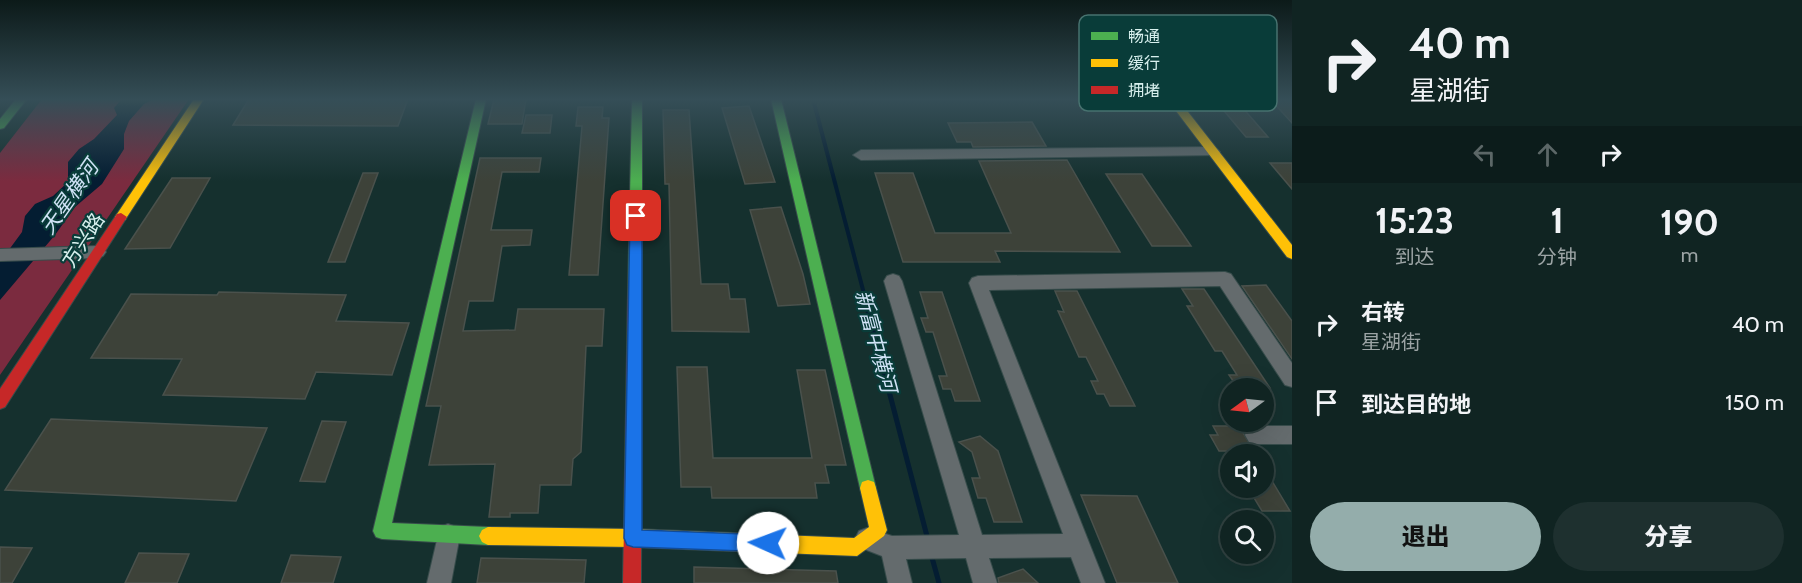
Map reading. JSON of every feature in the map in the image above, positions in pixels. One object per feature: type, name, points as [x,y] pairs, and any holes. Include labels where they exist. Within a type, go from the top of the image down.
[{"type":"street","name":"方兴路","points":[[0,402],[181,126]]},
{"type":"street","points":[[475,126],[382,531],[448,536],[633,538],[857,546],[878,530],[782,126]]},
{"type":"street","points":[[632,583],[637,126]]},
{"type":"street","points":[[1193,126],[1292,254]]},
{"type":"street","points":[[861,155],[1212,152]]},
{"type":"street","points":[[0,255],[97,252]]},
{"type":"street","points":[[1094,583],[978,283],[1225,279],[1292,379]]},
{"type":"street","points":[[893,281],[985,583]]},
{"type":"street","points":[[1256,435],[1292,435]]},
{"type":"street","points":[[439,583],[448,536]]},
{"type":"street","points":[[867,539],[899,548],[1079,545]]},
{"type":"street","points":[[899,548],[900,583]]},
{"type":"shaded area","points":[[21,126],[170,126],[0,375],[0,153]]},
{"type":"water","name":"天星横河","points":[[106,126],[127,126],[124,134],[124,149],[102,184],[75,207],[55,235],[0,300],[0,262],[22,232],[25,216],[35,204],[53,196],[68,182],[68,162],[79,149],[94,139]]},
{"type":"building","points":[[524,126],[551,126],[550,133],[522,133]]},
{"type":"building","points":[[582,126],[608,126],[598,275],[569,275]]},
{"type":"building","points":[[663,126],[690,126],[701,284],[728,284],[730,299],[745,299],[749,332],[672,331],[669,184],[665,184]]},
{"type":"building","points":[[728,126],[756,126],[775,182],[745,184]]},
{"type":"building","points":[[950,126],[1034,126],[1046,146],[973,147],[971,142],[957,142]]},
{"type":"building","points":[[1237,126],[1259,126],[1268,137],[1246,137]]},
{"type":"building","points":[[480,158],[541,158],[539,172],[502,172],[491,230],[532,230],[530,245],[502,246],[493,301],[469,301],[463,331],[515,330],[518,309],[604,309],[602,346],[586,346],[581,452],[573,459],[571,485],[540,485],[538,513],[510,513],[510,517],[489,517],[495,464],[429,465],[441,406],[426,406]]},
{"type":"building","points":[[1067,160],[1120,252],[995,251],[1000,262],[903,262],[875,173],[913,173],[935,233],[1011,233],[979,161]]},
{"type":"building","points":[[1270,163],[1292,163],[1292,189]]},
{"type":"building","points":[[363,173],[378,173],[345,262],[328,262]]},
{"type":"building","points":[[1106,174],[1142,174],[1191,246],[1152,246]]},
{"type":"building","points":[[172,178],[210,178],[170,248],[125,249]]},
{"type":"building","points":[[781,207],[803,274],[810,304],[778,306],[750,210]]},
{"type":"building","points":[[1266,285],[1292,321],[1292,359],[1242,286]]},
{"type":"building","points":[[1182,289],[1204,289],[1263,378],[1231,378],[1229,375],[1237,375],[1222,351],[1215,351],[1187,306],[1193,306]]},
{"type":"building","points":[[1055,291],[1077,291],[1135,406],[1110,406],[1104,394],[1097,394],[1091,381],[1098,381],[1086,357],[1079,357],[1058,311],[1064,312]]},
{"type":"building","points":[[219,292],[346,295],[336,321],[409,323],[392,375],[316,372],[305,399],[163,395],[182,359],[91,358],[131,294],[217,295]]},
{"type":"building","points":[[920,292],[942,292],[980,401],[955,401],[951,389],[943,389],[939,376],[947,376],[933,332],[926,332],[921,318],[928,318]]},
{"type":"building","points":[[677,367],[707,367],[713,458],[812,458],[797,370],[825,370],[846,465],[825,465],[829,483],[815,483],[817,498],[712,498],[711,487],[681,487]]},
{"type":"building","points":[[51,419],[267,428],[236,501],[5,490]]},
{"type":"building","points":[[322,421],[346,422],[325,482],[300,481]]},
{"type":"building","points":[[1213,426],[1220,426],[1220,432],[1243,432],[1250,444],[1220,444],[1219,451],[1210,435],[1218,435]]},
{"type":"building","points":[[980,436],[998,451],[1022,522],[994,522],[986,498],[978,498],[972,478],[980,478],[972,452],[959,442]]},
{"type":"building","points":[[1274,484],[1290,511],[1274,511],[1261,510],[1254,498],[1274,498]]},
{"type":"building","points":[[1081,495],[1137,496],[1178,583],[1117,583]]},
{"type":"building","points":[[0,547],[32,548],[12,583],[0,583]]},
{"type":"building","points":[[139,553],[189,554],[177,583],[125,583]]},
{"type":"building","points":[[291,555],[341,557],[333,583],[281,583]]},
{"type":"building","points":[[481,558],[586,560],[584,583],[477,583]]},
{"type":"building","points":[[694,567],[836,571],[838,583],[694,583]]},
{"type":"building","points":[[1023,569],[1038,583],[999,583],[998,578]]},
{"type":"waterway","name":"新富中横河","points":[[820,126],[868,309]]},
{"type":"waterway","name":"新富中横河","points":[[867,307],[928,540]]},
{"type":"waterway","name":"新富中横河","points":[[931,554],[939,583]]},
{"type":"traffic: fast","points":[[475,126],[382,531],[488,536]]},
{"type":"traffic: fast","points":[[635,292],[637,126]]},
{"type":"traffic: fast","points":[[782,126],[868,488]]},
{"type":"traffic: slow","points":[[121,217],[181,126]]},
{"type":"traffic: slow","points":[[1193,126],[1292,254]]},
{"type":"traffic: slow","points":[[488,536],[633,538],[857,547],[878,530],[868,488]]},
{"type":"traffic: jam","points":[[0,402],[121,217]]},
{"type":"traffic: jam","points":[[632,583],[635,292]]},
{"type":"route","points":[[636,216],[633,538],[768,543]]}]
